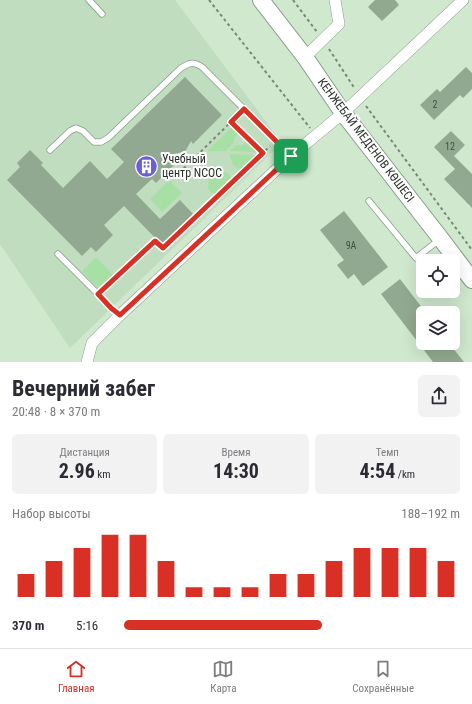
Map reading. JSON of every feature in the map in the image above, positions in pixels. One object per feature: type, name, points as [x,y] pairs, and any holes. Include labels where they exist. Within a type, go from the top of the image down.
[{"type":"street","name":"КЕНЖЕБАЙ МЕДЕНОВ КӨШЕСІ","points":[[261,0],[305,57],[343,113],[472,280]]},
{"type":"street","points":[[305,57],[339,24],[335,0]]},
{"type":"street","points":[[87,362],[92,343],[120,315],[291,156],[343,113],[463,0]]},
{"type":"lane","points":[[89,0],[102,14]]},
{"type":"lane","points":[[50,150],[70,131],[76,128],[83,131],[94,142],[102,142],[181,68],[191,63],[202,67],[291,156]]},
{"type":"lane","points":[[369,201],[416,258],[441,238]]},
{"type":"lane","points":[[58,254],[111,308],[120,315]]},
{"type":"path","points":[[210,0],[315,136]]},
{"type":"path","points":[[293,0],[323,40],[360,97],[472,250]]},
{"type":"path","points":[[175,177],[244,109]]},
{"type":"path","points":[[231,122],[263,153]]},
{"type":"path","points":[[98,294],[155,241],[163,248],[276,140]]},
{"type":"shaded area","points":[[0,0],[175,0],[282,143],[70,348],[0,244]]},
{"type":"green space","points":[[233,126],[239,133],[234,138],[234,142],[226,151],[207,151]]},
{"type":"green space","points":[[246,140],[258,152],[230,151],[236,145],[244,143]]},
{"type":"green space","points":[[229,154],[258,155],[243,170],[238,169],[233,165]]},
{"type":"green space","points":[[215,172],[227,172],[231,176],[231,181],[219,193],[213,194],[208,189],[209,178],[213,176]]},
{"type":"green space","points":[[169,180],[182,193],[162,212],[150,199]]},
{"type":"green space","points":[[96,257],[113,275],[99,289],[82,271]]},
{"type":"building","points":[[375,0],[395,0],[399,5],[382,21],[368,7]]},
{"type":"building","points":[[466,67],[472,73],[472,89],[463,98],[460,95],[434,120],[420,105],[437,89],[440,92]]},
{"type":"building","name":"Учебный центр NCOC","points":[[185,77],[222,115],[193,144],[191,141],[186,150],[169,155],[177,162],[156,183],[152,179],[136,194],[160,219],[180,200],[194,215],[162,245],[124,206],[104,225],[113,235],[96,252],[91,247],[82,256],[7,180],[20,167],[17,163],[30,150],[43,163],[41,165],[63,188],[90,161],[107,179],[124,162],[111,149]]},
{"type":"building","points":[[451,131],[465,145],[454,156],[472,174],[472,208],[444,179],[455,169],[434,147]]},
{"type":"building","points":[[344,211],[388,267],[363,286],[354,274],[348,279],[337,265],[344,260],[320,230]]},
{"type":"building","points":[[400,279],[421,306],[416,306],[416,340],[381,294]]},
{"type":"building","points":[[424,350],[455,350],[464,362],[433,362]]},
{"type":"place","name":"Учебный центр NCOC","points":[[147,166]]},
{"type":"route","points":[[244,109],[291,156],[120,315],[98,294],[155,241],[163,248],[263,153],[231,122],[244,109]]}]
